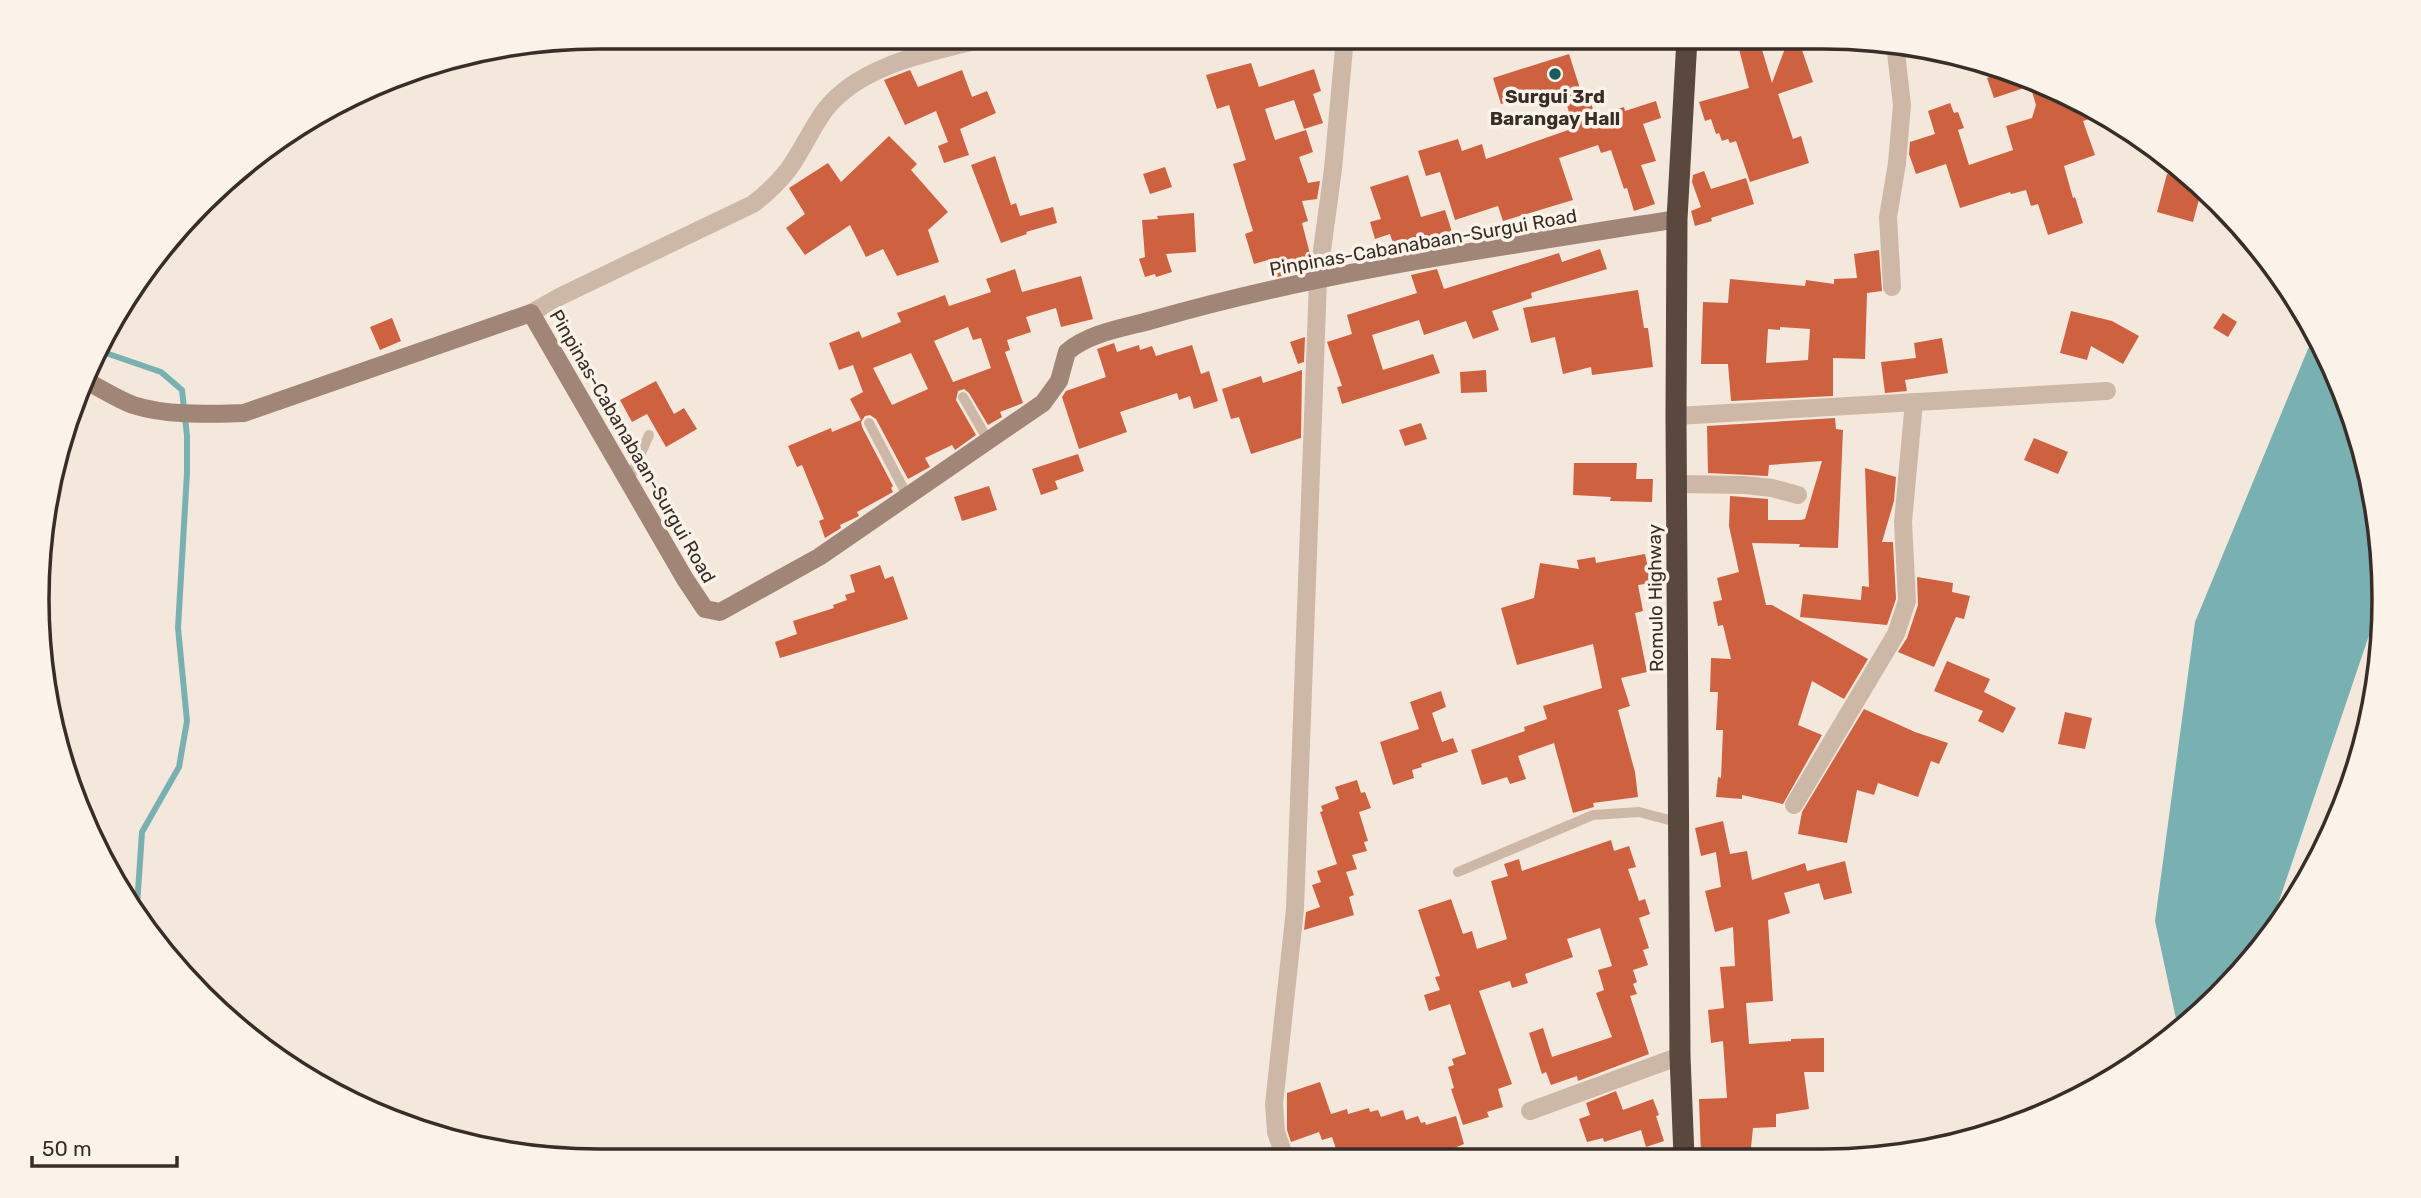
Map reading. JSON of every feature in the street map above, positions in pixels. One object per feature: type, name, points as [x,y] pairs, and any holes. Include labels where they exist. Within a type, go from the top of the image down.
[{"type":"highway","name":"Romulo Highway","points":[[1684,1149],[1680,1056],[1676,416],[1677,219],[1685,49]]},
{"type":"street","points":[[531,313],[753,204],[772,189],[789,169],[826,108],[845,91],[880,70],[913,56],[941,49]]},
{"type":"street","points":[[1282,1149],[1276,1132],[1274,1104],[1295,909],[1318,280],[1333,169],[1344,49]]},
{"type":"street","points":[[1892,287],[1888,217],[1897,163],[1902,105],[1896,54]]},
{"type":"street","name":"Pinpinas-Cabanabaan-Surgui Road","points":[[93,385],[130,404],[147,408],[211,414],[244,413],[531,313],[685,579],[705,608],[720,612],[819,557],[1043,403],[1059,382],[1064,358],[1072,347],[1092,338],[1188,310],[1367,270],[1677,219]]},
{"type":"street","points":[[1676,416],[2107,391]]},
{"type":"street","points":[[1794,805],[1896,634],[1908,601],[1903,522],[1914,402]]},
{"type":"street","points":[[1676,484],[1745,485],[1798,495]]},
{"type":"street","points":[[1530,1111],[1680,1056]]},
{"type":"lane","points":[[963,397],[988,440]]},
{"type":"lane","points":[[869,423],[906,495]]},
{"type":"lane","points":[[629,480],[649,435]]},
{"type":"lane","points":[[1458,872],[1593,815],[1639,812],[1679,823]]},
{"type":"water","points":[[2309,345],[2343,422],[2361,492],[2371,563],[2371,629],[2277,908],[2236,962],[2176,1020],[2155,921],[2195,622]]},
{"type":"building","points":[[1739,49],[1762,49],[1772,83],[1785,49],[1802,49],[1813,82],[1778,94],[1793,139],[1801,136],[1809,163],[1750,182],[1736,141],[1722,141],[1719,133],[1716,134],[1711,119],[1705,121],[1699,102],[1749,88]]},
{"type":"building","points":[[1569,54],[1583,98],[1589,96],[1595,116],[1624,107],[1625,111],[1656,101],[1661,118],[1643,124],[1656,161],[1641,165],[1655,204],[1634,211],[1611,150],[1601,153],[1598,145],[1559,158],[1573,200],[1503,221],[1498,206],[1455,220],[1440,172],[1426,176],[1418,151],[1458,139],[1462,151],[1482,144],[1486,159],[1574,128],[1564,96],[1549,101],[1546,90],[1501,104],[1493,78]]},
{"type":"building","points":[[1251,63],[1259,87],[1314,69],[1321,91],[1313,94],[1323,123],[1304,129],[1294,100],[1265,109],[1275,140],[1306,130],[1313,152],[1299,157],[1308,183],[1320,181],[1317,199],[1302,201],[1308,221],[1302,223],[1310,254],[1308,270],[1273,278],[1268,260],[1254,264],[1245,234],[1253,231],[1233,164],[1246,160],[1229,105],[1217,109],[1206,75]]},
{"type":"building","points":[[910,70],[918,87],[962,70],[972,97],[987,91],[996,113],[960,129],[969,155],[944,163],[938,146],[948,142],[936,111],[905,125],[884,80]]},
{"type":"building","points":[[1992,76],[2024,88],[1994,98],[1987,78]]},
{"type":"building","points":[[2032,91],[2089,119],[2083,121],[2095,155],[2064,166],[2083,223],[2048,235],[2038,204],[2031,206],[2026,190],[2011,194],[2010,192],[1960,208],[1946,164],[1916,174],[1909,154],[1910,142],[1935,134],[1928,111],[1950,103],[1954,113],[1958,112],[1964,128],[1958,130],[1969,165],[2013,150],[2006,126],[2032,118],[2036,105]]},
{"type":"building","points":[[889,136],[917,164],[911,170],[948,212],[928,230],[939,262],[897,276],[883,249],[866,257],[850,225],[805,255],[786,228],[805,214],[789,188],[828,163],[841,182]]},
{"type":"building","points":[[995,156],[1011,205],[1016,203],[1020,216],[1053,207],[1057,223],[1001,243],[971,165]]},
{"type":"building","points":[[1165,167],[1172,187],[1150,194],[1143,174]]},
{"type":"building","points":[[1704,171],[1711,189],[1746,178],[1754,204],[1695,226],[1691,211],[1701,207],[1692,182],[1693,175]]},
{"type":"building","points":[[2167,174],[2172,175],[2199,199],[2193,222],[2157,212]]},
{"type":"building","points":[[1408,175],[1421,217],[1445,210],[1453,235],[1423,245],[1421,237],[1394,246],[1390,234],[1375,239],[1370,222],[1381,219],[1370,187]]},
{"type":"building","points":[[1194,213],[1196,252],[1166,254],[1172,272],[1145,277],[1139,259],[1145,257],[1142,220]]},
{"type":"building","points":[[1600,249],[1607,269],[1531,293],[1532,298],[1492,311],[1499,330],[1473,339],[1466,321],[1424,335],[1419,320],[1372,335],[1383,370],[1433,354],[1440,373],[1342,404],[1337,387],[1342,386],[1327,342],[1352,334],[1347,315],[1417,293],[1411,275],[1437,269],[1444,289],[1559,253],[1562,262]]},
{"type":"building","points":[[1879,250],[1882,291],[1867,293],[1865,359],[1833,358],[1833,396],[1731,401],[1728,364],[1701,364],[1703,302],[1728,303],[1730,279],[1805,286],[1806,280],[1834,284],[1834,279],[1857,278],[1854,254]],"holes":[[[1768,329],[1810,329],[1808,360],[1766,363]]]},
{"type":"building","points":[[1015,269],[1022,292],[1081,276],[1093,319],[1061,327],[1056,308],[1026,317],[1031,332],[1007,340],[1010,350],[1005,352],[1023,403],[1000,412],[1002,417],[988,425],[969,393],[964,389],[958,391],[956,400],[976,435],[955,450],[952,445],[925,458],[930,467],[908,479],[876,419],[870,415],[865,416],[861,422],[862,427],[893,486],[893,492],[857,512],[859,516],[840,525],[841,528],[825,538],[819,521],[824,519],[802,465],[797,467],[788,446],[831,428],[832,432],[861,420],[850,399],[863,392],[853,365],[839,370],[829,343],[859,331],[862,338],[901,322],[897,313],[945,295],[949,306],[991,292],[986,279]],"holes":[[[968,327],[973,340],[981,338],[991,368],[953,382],[934,341]],[[911,353],[928,389],[892,405],[873,368]]]},
{"type":"building","points":[[1638,290],[1644,328],[1648,328],[1653,367],[1592,375],[1591,367],[1563,374],[1555,337],[1531,343],[1523,308]]},
{"type":"building","points":[[2071,311],[2112,321],[2139,336],[2123,364],[2091,346],[2087,360],[2060,353]]},
{"type":"building","points":[[2223,313],[2237,322],[2228,337],[2213,328]]},
{"type":"building","points":[[392,318],[401,341],[380,350],[370,327]]},
{"type":"building","points":[[1305,337],[1304,362],[1298,364],[1290,342]]},
{"type":"building","points":[[1942,338],[1948,373],[1905,380],[1907,391],[1885,393],[1881,362],[1916,358],[1914,343]]},
{"type":"building","points":[[1114,343],[1117,352],[1139,345],[1140,350],[1152,346],[1156,356],[1192,345],[1201,374],[1209,371],[1218,401],[1194,409],[1190,396],[1179,400],[1177,393],[1120,412],[1127,432],[1079,449],[1062,397],[1066,391],[1106,377],[1097,349]]},
{"type":"building","points":[[1302,370],[1301,438],[1251,454],[1239,417],[1231,419],[1222,389],[1261,376],[1263,383]]},
{"type":"building","points":[[1486,370],[1487,392],[1461,393],[1460,372]]},
{"type":"building","points":[[656,381],[674,414],[684,408],[697,429],[666,447],[647,414],[632,422],[620,400]]},
{"type":"building","points":[[1835,418],[1836,429],[1843,430],[1838,548],[1752,543],[1766,605],[1772,605],[1868,659],[1844,699],[1812,681],[1798,725],[1822,735],[1783,804],[1742,795],[1742,799],[1716,797],[1718,777],[1721,778],[1723,730],[1716,730],[1718,692],[1710,692],[1711,658],[1731,659],[1723,625],[1718,626],[1713,602],[1722,600],[1717,578],[1739,572],[1729,526],[1730,496],[1768,499],[1768,520],[1805,519],[1822,461],[1769,465],[1768,476],[1708,473],[1707,426]]},
{"type":"building","points":[[1421,423],[1427,439],[1405,446],[1399,430]]},
{"type":"building","points":[[2034,438],[2068,452],[2058,474],[2024,460]]},
{"type":"building","points":[[1078,454],[1084,471],[1055,481],[1058,489],[1041,495],[1032,469]]},
{"type":"building","points":[[1574,463],[1637,463],[1636,479],[1653,479],[1652,502],[1610,501],[1611,497],[1573,495]]},
{"type":"building","points":[[1865,468],[1896,477],[1894,501],[1882,542],[1893,542],[1896,599],[1887,625],[1800,617],[1803,594],[1861,600],[1862,586],[1869,587]]},
{"type":"building","points":[[989,486],[997,510],[962,521],[954,497]]},
{"type":"building","points":[[1645,554],[1651,583],[1638,585],[1643,611],[1635,613],[1647,672],[1621,678],[1630,706],[1618,710],[1635,772],[1638,797],[1593,803],[1594,807],[1573,813],[1554,743],[1518,756],[1526,779],[1510,784],[1507,777],[1482,785],[1471,750],[1525,731],[1524,727],[1547,719],[1543,706],[1602,688],[1593,644],[1517,665],[1501,608],[1534,598],[1540,563],[1579,569],[1577,560],[1595,557],[1596,563]]},
{"type":"building","points":[[880,565],[885,579],[893,576],[908,619],[780,658],[775,642],[797,634],[793,621],[834,608],[833,605],[847,600],[845,595],[855,592],[850,575]]},
{"type":"building","points":[[1917,577],[1953,583],[1952,592],[1970,596],[1964,619],[1956,617],[1934,667],[1898,652],[1907,638],[1918,605]]},
{"type":"building","points":[[1947,661],[1990,679],[1984,692],[2016,708],[2003,733],[1978,721],[1983,711],[1934,691]]},
{"type":"building","points":[[1441,691],[1446,707],[1432,713],[1442,742],[1453,738],[1458,752],[1421,764],[1422,767],[1412,770],[1414,778],[1393,785],[1380,742],[1419,729],[1410,702]]},
{"type":"building","points":[[1864,709],[1915,732],[1948,743],[1939,764],[1931,761],[1918,797],[1878,783],[1874,795],[1857,790],[1847,843],[1798,834],[1802,812]]},
{"type":"building","points":[[2065,712],[2092,718],[2085,749],[2058,744]]},
{"type":"building","points":[[1357,780],[1361,793],[1365,792],[1371,808],[1359,812],[1368,841],[1364,842],[1367,851],[1352,855],[1357,869],[1346,872],[1354,895],[1349,897],[1354,915],[1304,930],[1306,912],[1320,907],[1312,885],[1321,882],[1317,871],[1337,864],[1320,812],[1323,811],[1321,806],[1339,799],[1335,787]]},
{"type":"building","points":[[1723,821],[1730,854],[1747,851],[1752,880],[1805,863],[1807,871],[1845,861],[1852,893],[1824,900],[1819,883],[1784,893],[1790,913],[1768,920],[1773,1001],[1746,1003],[1749,1044],[1824,1038],[1824,1072],[1804,1072],[1809,1109],[1776,1114],[1776,1127],[1753,1128],[1751,1149],[1701,1149],[1699,1099],[1727,1098],[1723,1041],[1711,1043],[1708,1010],[1724,1008],[1720,967],[1735,966],[1733,927],[1715,932],[1705,891],[1721,887],[1716,852],[1701,856],[1695,828]]},
{"type":"building","points":[[1611,840],[1614,851],[1629,846],[1636,867],[1628,869],[1639,901],[1645,899],[1650,914],[1639,918],[1649,948],[1643,950],[1648,965],[1633,970],[1637,982],[1633,984],[1637,994],[1630,996],[1649,1054],[1578,1081],[1577,1076],[1551,1085],[1546,1072],[1542,1074],[1529,1033],[1543,1028],[1552,1057],[1612,1037],[1596,993],[1604,990],[1598,970],[1612,966],[1600,928],[1567,939],[1573,957],[1525,974],[1528,983],[1512,988],[1510,981],[1479,991],[1512,1084],[1498,1089],[1503,1107],[1487,1112],[1489,1117],[1463,1125],[1451,1089],[1454,1088],[1448,1067],[1454,1065],[1452,1059],[1466,1054],[1450,1004],[1429,1011],[1424,995],[1440,990],[1435,977],[1440,976],[1418,910],[1451,899],[1463,934],[1472,931],[1477,949],[1507,939],[1491,881],[1508,876],[1504,864],[1519,859],[1522,871]]},
{"type":"building","points":[[1320,1082],[1331,1114],[1347,1109],[1348,1114],[1369,1108],[1370,1112],[1378,1110],[1381,1117],[1403,1110],[1406,1120],[1418,1116],[1421,1123],[1425,1122],[1426,1125],[1456,1116],[1464,1144],[1452,1149],[1336,1149],[1332,1137],[1322,1140],[1319,1132],[1291,1142],[1287,1130],[1287,1093]]},
{"type":"building","points":[[1616,1091],[1623,1110],[1653,1099],[1664,1141],[1646,1147],[1641,1130],[1604,1142],[1603,1138],[1587,1142],[1579,1119],[1590,1115],[1586,1103]]},
{"type":"waterway","points":[[107,354],[161,372],[182,390],[187,436],[178,628],[187,721],[179,767],[142,832],[138,898]]},
{"type":"place","name":"Surgui 3rd Barangay Hall","points":[[1555,74]]}]
